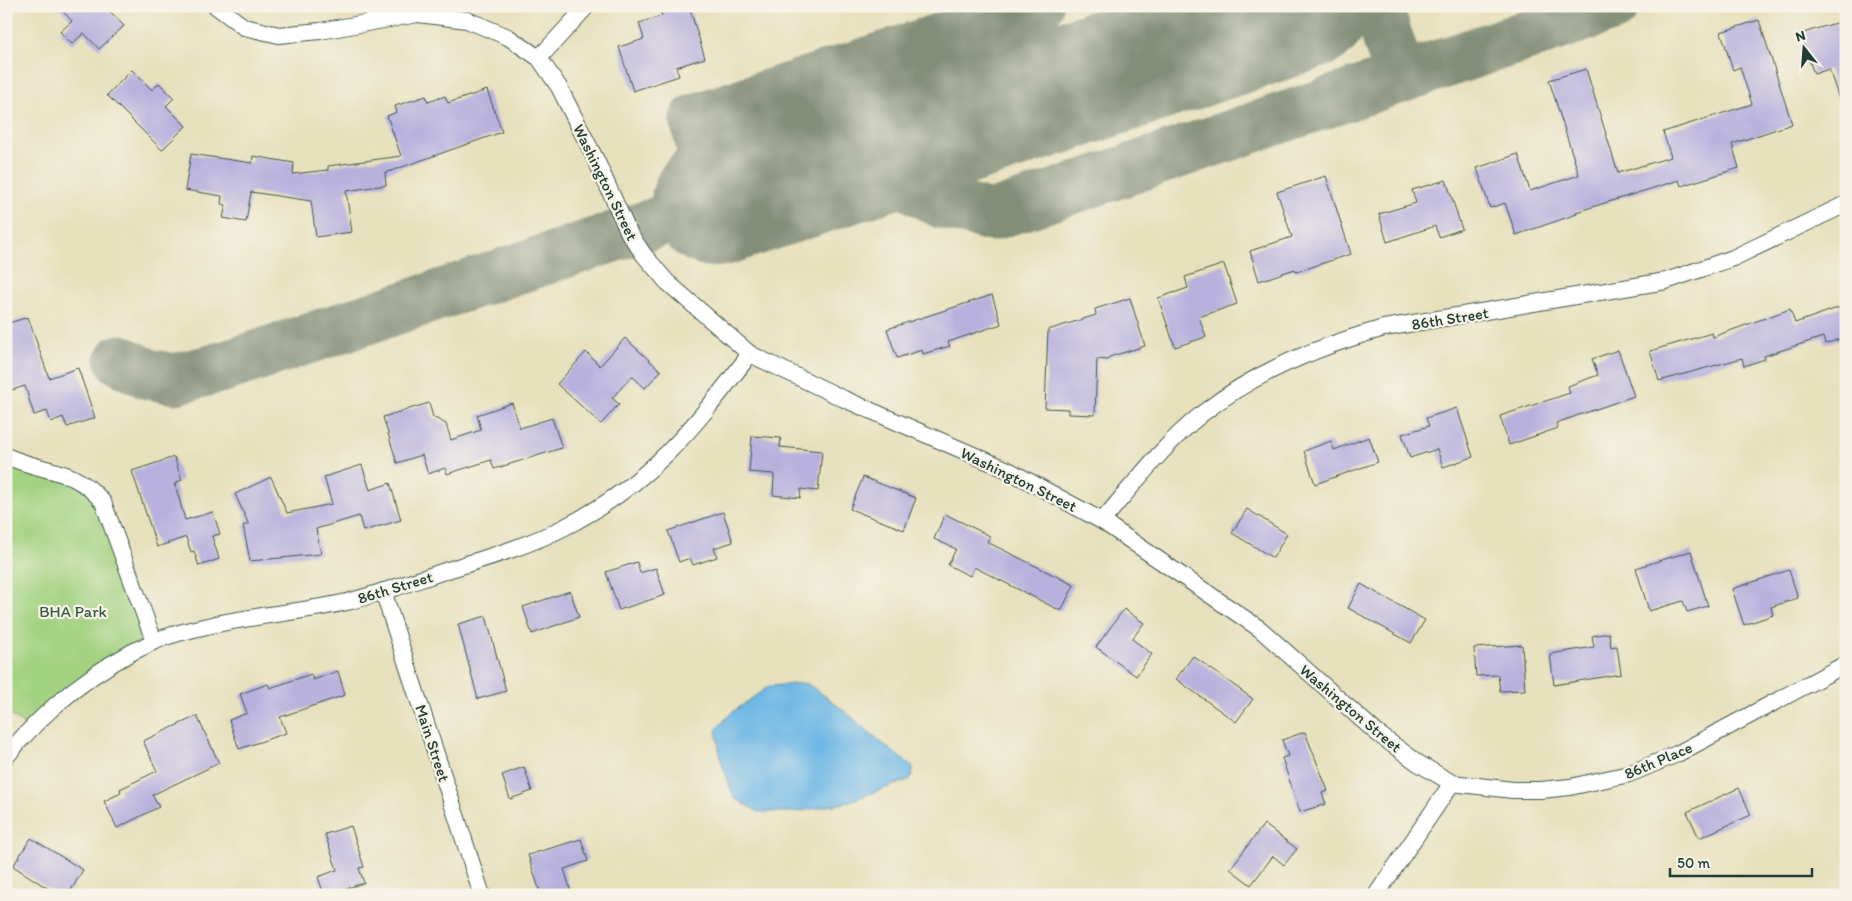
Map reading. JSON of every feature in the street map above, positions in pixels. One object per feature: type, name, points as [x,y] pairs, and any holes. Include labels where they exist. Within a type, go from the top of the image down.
[{"type":"street","points":[[216,6],[244,27],[279,35],[409,15],[450,16],[467,20],[508,37],[539,58],[587,6]]},
{"type":"street","name":"Washington Street","points":[[539,58],[574,116],[629,233],[644,255],[667,282],[750,354],[844,400],[1008,470],[1102,521],[1260,629],[1378,733],[1418,763],[1452,783]]},
{"type":"street","name":"86th Street","points":[[1102,521],[1148,467],[1203,412],[1264,375],[1312,351],[1384,328],[1666,281],[1733,258],[1846,204]]},
{"type":"street","name":"86th Street","points":[[6,757],[30,730],[74,690],[154,641],[219,623],[348,601],[512,550],[561,529],[608,502],[646,474],[693,428],[750,354]]},
{"type":"street","points":[[6,456],[77,478],[92,489],[103,502],[154,641]]},
{"type":"street","name":"Main Street","points":[[383,591],[482,895]]},
{"type":"street","name":"86th Place","points":[[1452,783],[1513,790],[1541,790],[1570,788],[1629,774],[1677,754],[1846,664]]},
{"type":"street","points":[[1376,895],[1452,783]]},
{"type":"green space","name":"BHA Park","points":[[6,456],[92,489],[154,641],[30,730],[6,711]]},
{"type":"water","points":[[806,683],[820,692],[913,767],[911,779],[844,803],[796,812],[758,812],[734,798],[721,761],[716,730],[731,713],[769,686]]},
{"type":"building","points":[[58,6],[105,6],[124,26],[99,49],[84,33],[72,44],[60,32],[72,21]]},
{"type":"building","points":[[659,6],[689,6],[705,58],[676,67],[679,76],[633,91],[619,47],[644,39],[639,23],[662,16]]},
{"type":"building","points":[[1759,20],[1792,124],[1732,144],[1739,168],[1681,186],[1679,180],[1576,212],[1577,214],[1516,235],[1505,203],[1490,208],[1477,168],[1518,154],[1530,191],[1579,175],[1549,80],[1586,69],[1618,173],[1671,157],[1663,132],[1752,104],[1740,67],[1733,70],[1721,32]]},
{"type":"building","points":[[1842,21],[1846,33],[1846,111],[1843,111],[1829,69],[1814,74],[1800,34]]},
{"type":"building","points":[[132,70],[152,90],[159,83],[174,98],[166,106],[186,126],[162,150],[107,95]]},
{"type":"building","points":[[487,90],[502,132],[385,173],[386,185],[346,191],[352,232],[316,237],[311,201],[251,192],[246,222],[223,218],[226,205],[221,204],[222,196],[185,190],[191,154],[252,163],[253,156],[294,163],[293,174],[328,170],[328,166],[401,156],[387,116],[397,112],[395,106],[426,96],[428,102],[445,96],[448,103]]},
{"type":"building","points":[[1326,176],[1351,254],[1296,272],[1295,269],[1259,281],[1250,251],[1292,237],[1277,192]]},
{"type":"building","points":[[1446,180],[1462,229],[1439,237],[1435,226],[1387,242],[1379,214],[1416,203],[1412,190]]},
{"type":"building","points":[[1224,264],[1237,304],[1199,317],[1206,337],[1175,347],[1158,298],[1188,288],[1185,277]]},
{"type":"building","points":[[992,295],[1001,324],[948,342],[950,346],[923,354],[922,350],[897,358],[887,329]]},
{"type":"building","points":[[1130,298],[1145,346],[1109,357],[1108,360],[1097,359],[1095,415],[1068,414],[1068,409],[1045,408],[1048,330],[1096,315],[1095,309]]},
{"type":"building","points":[[1846,305],[1846,337],[1825,344],[1823,337],[1764,356],[1765,359],[1744,366],[1742,358],[1659,381],[1650,351],[1712,333],[1713,337],[1790,309],[1795,323]]},
{"type":"building","points":[[28,317],[49,378],[78,368],[95,418],[67,427],[63,417],[51,422],[47,411],[34,415],[25,386],[12,390],[6,373],[6,324]]},
{"type":"building","points":[[625,338],[661,371],[645,388],[632,376],[612,398],[619,404],[601,424],[557,384],[586,352],[600,366]]},
{"type":"building","points":[[1618,350],[1634,396],[1556,423],[1558,428],[1509,445],[1500,416],[1570,393],[1568,386],[1598,375],[1592,359]]},
{"type":"building","points":[[429,403],[433,417],[446,424],[451,440],[481,430],[477,415],[512,403],[520,428],[552,418],[562,448],[494,469],[491,460],[447,474],[445,468],[428,474],[422,455],[397,463],[383,417]]},
{"type":"building","points":[[1457,408],[1473,457],[1443,467],[1437,449],[1410,458],[1402,434],[1429,426],[1426,418]]},
{"type":"building","points":[[752,436],[781,438],[780,447],[822,451],[818,491],[801,489],[800,498],[773,495],[774,474],[749,472]]},
{"type":"building","points":[[1369,437],[1378,462],[1315,484],[1304,451],[1331,441],[1334,450]]},
{"type":"building","points":[[174,457],[182,480],[175,483],[185,520],[213,512],[220,534],[212,536],[219,559],[199,566],[194,551],[191,552],[186,537],[157,547],[132,471]]},
{"type":"building","points":[[362,465],[370,490],[390,483],[401,520],[363,531],[359,516],[316,529],[321,554],[250,561],[243,525],[249,525],[235,494],[271,477],[287,513],[332,504],[324,477]]},
{"type":"building","points":[[863,477],[916,498],[904,530],[850,509]]},
{"type":"building","points":[[1247,509],[1287,534],[1273,558],[1232,533]]},
{"type":"building","points":[[723,512],[733,542],[714,548],[717,557],[693,565],[690,558],[679,562],[668,531]]},
{"type":"building","points":[[945,514],[990,536],[987,542],[1074,585],[1061,611],[974,567],[970,576],[948,565],[956,549],[934,539]]},
{"type":"building","points":[[1691,551],[1708,606],[1687,612],[1683,601],[1649,611],[1636,568]]},
{"type":"building","points":[[637,562],[640,573],[656,568],[665,595],[619,610],[606,572]]},
{"type":"building","points":[[1789,570],[1798,598],[1771,607],[1773,615],[1744,625],[1732,589]]},
{"type":"building","points":[[1361,584],[1425,620],[1411,643],[1348,608]]},
{"type":"building","points":[[570,591],[579,617],[532,634],[523,607]]},
{"type":"building","points":[[1124,609],[1144,623],[1132,639],[1152,654],[1136,676],[1096,647]]},
{"type":"building","points":[[486,616],[506,691],[478,699],[458,624]]},
{"type":"building","points":[[1609,633],[1611,647],[1617,646],[1621,674],[1554,685],[1550,654],[1594,647],[1592,636]]},
{"type":"building","points":[[1522,645],[1525,690],[1500,691],[1498,675],[1476,676],[1474,648]]},
{"type":"building","points":[[1193,656],[1253,699],[1236,722],[1176,679]]},
{"type":"building","points":[[338,671],[345,695],[280,717],[286,733],[239,749],[229,720],[247,713],[240,694],[268,684],[270,688],[311,674],[313,680]]},
{"type":"building","points":[[197,716],[219,763],[152,795],[159,807],[117,828],[104,801],[121,793],[120,789],[157,771],[143,741]]},
{"type":"building","points":[[1305,732],[1328,791],[1322,793],[1326,804],[1300,812],[1282,758],[1288,756],[1282,740]]},
{"type":"building","points":[[524,767],[532,791],[510,799],[502,775]]},
{"type":"building","points":[[1739,788],[1751,815],[1699,838],[1687,812]]},
{"type":"building","points":[[1264,824],[1297,849],[1284,865],[1273,856],[1251,885],[1230,869]]},
{"type":"building","points":[[351,826],[364,867],[359,868],[364,883],[324,895],[318,877],[337,870],[325,834]]},
{"type":"building","points":[[31,838],[83,870],[68,895],[58,895],[13,866]]},
{"type":"building","points":[[581,839],[588,861],[564,869],[572,895],[541,895],[528,855]]},
{"type":"taxiway","points":[[120,360],[148,374],[175,379],[226,366],[715,203],[695,119],[1038,6]]},
{"type":"taxiway","points":[[1377,6],[1401,78]]},
{"type":"taxiway","points":[[856,156],[942,203],[991,216],[1614,6]]},
{"type":"runway","points":[[715,203],[1307,6]]}]
